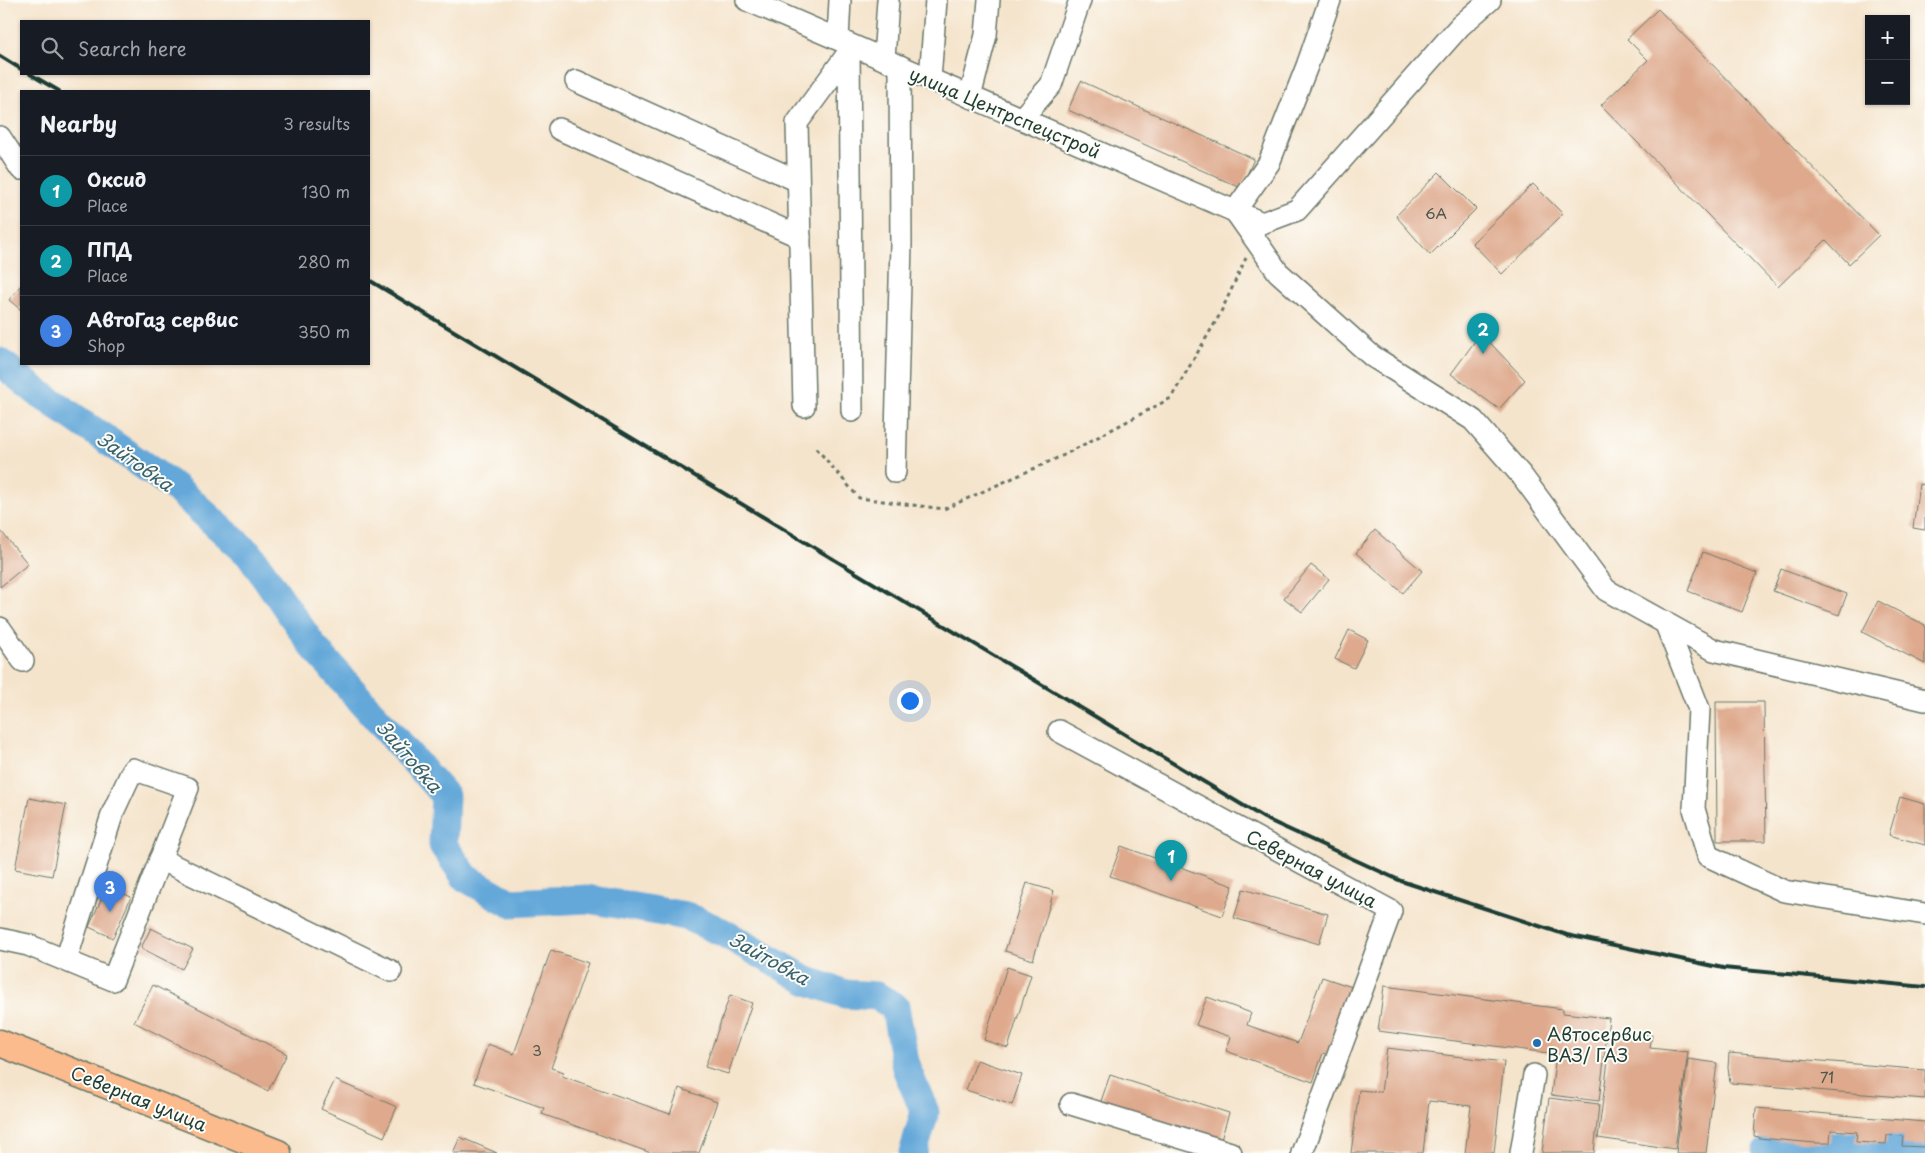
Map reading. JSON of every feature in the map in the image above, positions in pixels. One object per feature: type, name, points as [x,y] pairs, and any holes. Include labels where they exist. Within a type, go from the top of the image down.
[{"type":"main road","name":"Северная улица","points":[[0,1043],[278,1153]]},
{"type":"street","points":[[840,0],[845,45],[852,411]]},
{"type":"street","points":[[888,0],[901,244],[895,472]]},
{"type":"street","points":[[930,79],[936,0]]},
{"type":"street","points":[[970,96],[986,35],[989,0]]},
{"type":"street","points":[[1021,119],[1051,85],[1080,0]]},
{"type":"street","points":[[1235,211],[1269,163],[1307,66],[1330,0]]},
{"type":"street","points":[[1490,0],[1460,26],[1297,210],[1258,231],[1278,272],[1372,356],[1473,420],[1522,476],[1606,590],[1714,650],[1925,700]]},
{"type":"street","name":"улица Центрспецстрой","points":[[754,1],[845,45],[970,96],[1235,211],[1258,231]]},
{"type":"street","points":[[804,406],[796,123],[845,45]]},
{"type":"street","points":[[576,81],[798,181]]},
{"type":"street","points":[[559,129],[800,237]]},
{"type":"street","points":[[0,137],[20,167]]},
{"type":"street","points":[[1665,622],[1699,709],[1694,810],[1708,856],[1784,892],[1925,914]]},
{"type":"street","points":[[0,628],[24,661]]},
{"type":"street","name":"Северная улица","points":[[1059,731],[1391,910],[1302,1153]]},
{"type":"street","points":[[0,939],[28,945],[113,980],[188,788],[133,769],[113,812],[66,960]]},
{"type":"street","points":[[160,859],[391,971]]},
{"type":"street","points":[[1520,1153],[1534,1075]]},
{"type":"street","points":[[1071,1104],[1231,1153]]},
{"type":"path","points":[[816,448],[860,498],[944,509],[1064,455],[1171,398],[1219,316],[1258,231]]},
{"type":"building","points":[[1658,9],[1879,235],[1849,264],[1826,240],[1778,287],[1601,105],[1648,60],[1627,39]]},
{"type":"building","points":[[1081,81],[1254,159],[1241,188],[1068,110]]},
{"type":"building","points":[[1439,172],[1476,209],[1430,255],[1396,216]]},
{"type":"building","points":[[1533,184],[1563,214],[1502,274],[1472,243]]},
{"type":"building","points":[[20,286],[20,309],[9,300]]},
{"type":"building","points":[[1481,333],[1525,380],[1499,409],[1451,374]]},
{"type":"building","points":[[1919,484],[1925,485],[1925,530],[1913,528]]},
{"type":"building","points":[[0,530],[28,564],[0,587]]},
{"type":"building","points":[[1375,530],[1422,571],[1403,593],[1356,553]]},
{"type":"building","points":[[1703,552],[1757,573],[1742,612],[1688,591]]},
{"type":"building","points":[[1311,565],[1329,579],[1302,612],[1284,598]]},
{"type":"building","points":[[1781,569],[1847,594],[1839,615],[1773,591]]},
{"type":"building","points":[[1878,601],[1925,625],[1925,664],[1862,632]]},
{"type":"building","points":[[1349,630],[1368,640],[1354,668],[1335,659]]},
{"type":"building","points":[[1716,702],[1764,702],[1766,841],[1717,841]]},
{"type":"building","points":[[1900,797],[1925,804],[1925,845],[1889,835]]},
{"type":"building","points":[[29,798],[66,805],[52,876],[15,869]]},
{"type":"building","points":[[1121,846],[1233,886],[1222,916],[1110,876]]},
{"type":"building","points":[[1027,883],[1054,891],[1033,960],[1005,951]]},
{"type":"building","points":[[107,886],[131,897],[113,938],[89,927]]},
{"type":"building","points":[[1243,889],[1328,914],[1319,944],[1234,918]]},
{"type":"building","points":[[151,928],[193,949],[182,969],[141,948]]},
{"type":"building","points":[[551,950],[588,963],[551,1068],[564,1072],[562,1076],[670,1114],[679,1088],[717,1102],[699,1153],[651,1153],[542,1114],[544,1108],[474,1083],[488,1044],[514,1054]]},
{"type":"building","points":[[1007,967],[1031,975],[1008,1048],[984,1040]]},
{"type":"building","points":[[1322,977],[1352,987],[1328,1055],[1323,1053],[1313,1082],[1226,1051],[1231,1037],[1196,1025],[1207,997],[1251,1013],[1247,1025],[1298,1043]]},
{"type":"building","points":[[153,985],[287,1054],[268,1091],[134,1022]]},
{"type":"building","name":"Автосервис ВАЗ/ ГАЗ","points":[[1384,986],[1563,1009],[1563,1013],[1609,1018],[1599,1101],[1551,1095],[1556,1054],[1378,1031]]},
{"type":"building","points":[[730,995],[752,1003],[728,1074],[705,1067]]},
{"type":"building","points":[[1612,1030],[1652,1035],[1650,1048],[1688,1052],[1675,1149],[1598,1138]]},
{"type":"building","points":[[1387,1048],[1504,1062],[1494,1153],[1465,1153],[1471,1106],[1429,1101],[1423,1153],[1351,1153],[1359,1090],[1381,1092]]},
{"type":"building","points":[[1729,1053],[1925,1070],[1925,1099],[1730,1083]]},
{"type":"building","points":[[1688,1059],[1717,1063],[1706,1153],[1676,1153]]},
{"type":"building","points":[[977,1060],[1022,1075],[1012,1105],[966,1090]]},
{"type":"building","points":[[1110,1075],[1229,1113],[1220,1143],[1100,1104]]},
{"type":"building","points":[[335,1080],[397,1107],[384,1137],[321,1109]]},
{"type":"building","points":[[1549,1098],[1599,1104],[1594,1153],[1542,1153]]},
{"type":"building","points":[[1756,1108],[1925,1122],[1925,1147],[1902,1146],[1903,1136],[1887,1135],[1886,1144],[1856,1142],[1857,1132],[1831,1130],[1830,1143],[1759,1138],[1754,1136]]},
{"type":"building","points":[[460,1137],[497,1153],[453,1153]]},
{"type":"waterway","name":"Зайтовка","points":[[0,362],[36,391],[176,488],[251,556],[313,646],[445,796],[443,845],[466,878],[510,903],[588,899],[686,916],[722,932],[808,981],[845,994],[877,996],[895,1007],[906,1068],[925,1112],[913,1153]]},
{"type":"waterway","name":"Зайтовка","points":[[1766,1153],[1772,1147],[1925,1146]]},
{"type":"railway","points":[[0,56],[20,68]]},
{"type":"railway","points":[[32,75],[57,90]]},
{"type":"railway","points":[[370,281],[1264,818],[1401,881],[1567,935],[1723,968],[1925,987]]},
{"type":"place","name":"ППД","points":[[1483,354]]},
{"type":"place","name":"Оксид","points":[[1171,881]]},
{"type":"place","name":"АвтоГаз сервис","points":[[110,912]]},
{"type":"place","name":"Автосервис ВАЗ/ ГАЗ","points":[[1537,1043]]}]
